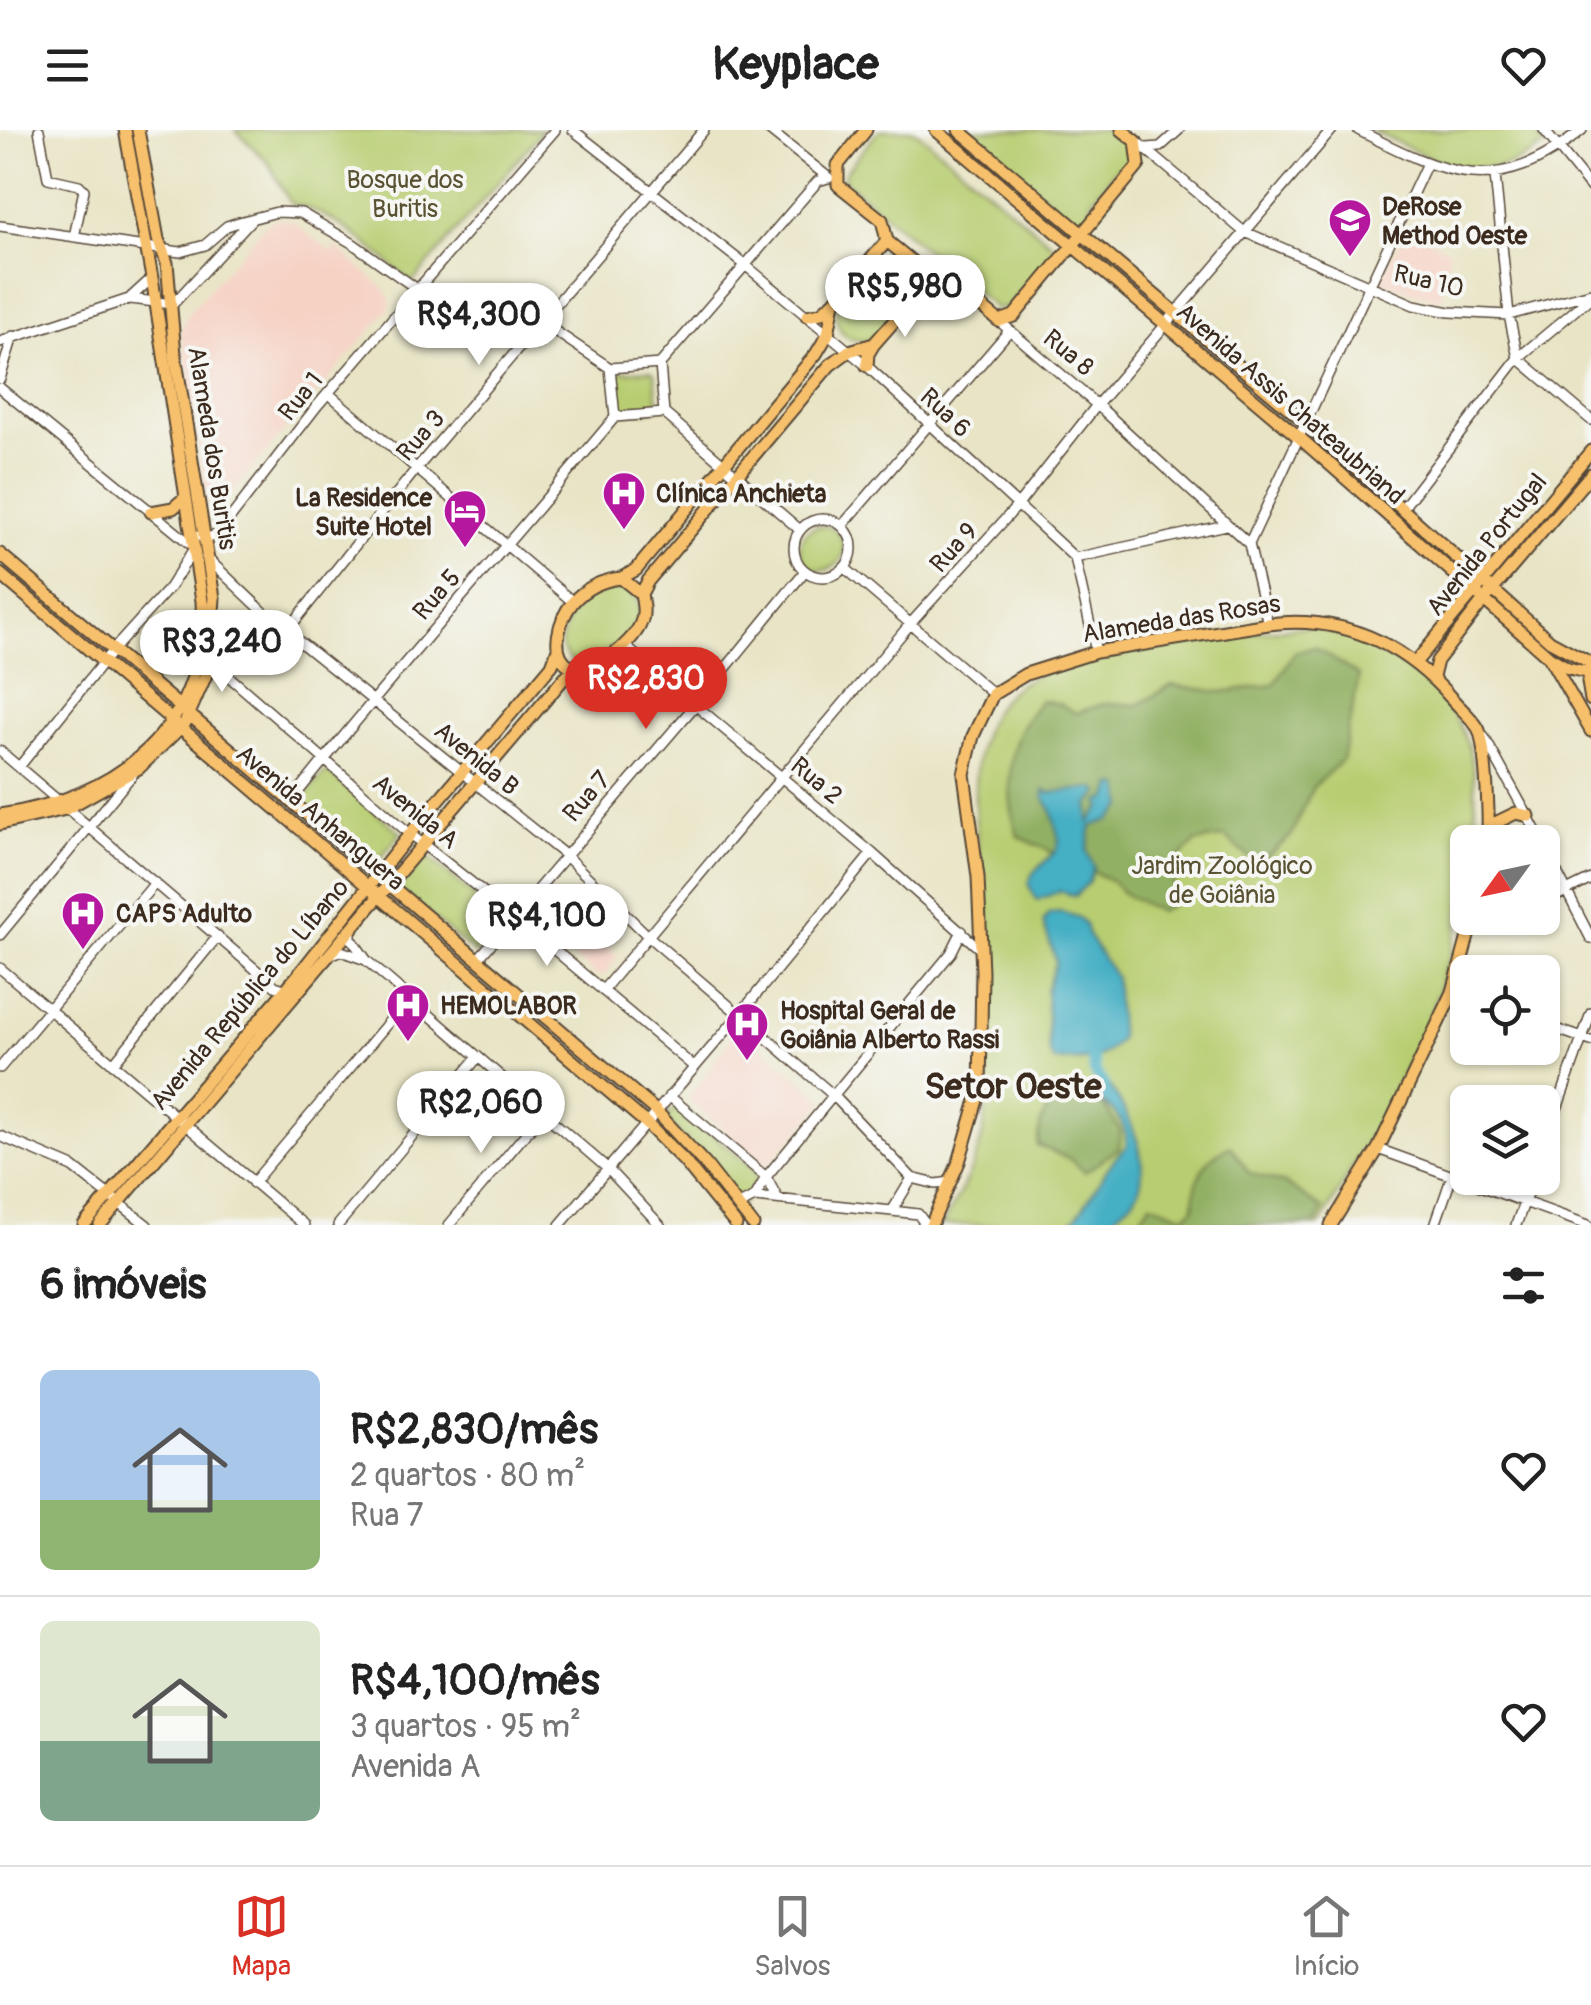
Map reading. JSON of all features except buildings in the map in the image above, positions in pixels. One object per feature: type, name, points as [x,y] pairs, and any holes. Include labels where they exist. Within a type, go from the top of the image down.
[{"type":"main road","name":"Alameda dos Buritis","points":[[125,130],[192,533],[202,553],[214,626],[210,660],[186,711]]},
{"type":"main road","name":"Alameda dos Buritis","points":[[138,130],[173,304],[175,354],[206,540],[202,553],[203,628],[186,711]]},
{"type":"main road","points":[[833,181],[838,165],[866,130]]},
{"type":"main road","name":"Avenida Assis Chateaubriand","points":[[936,130],[1484,592],[1550,641],[1591,663]]},
{"type":"main road","name":"Avenida Assis Chateaubriand","points":[[959,130],[1402,508],[1549,657],[1591,731]]},
{"type":"main road","name":"Rua 10","points":[[1122,130],[1141,145]]},
{"type":"main road","points":[[1004,326],[1140,165],[1141,145]]},
{"type":"main road","name":"Rua 8","points":[[833,181],[882,220],[886,241],[932,278],[946,277],[1004,326]]},
{"type":"main road","points":[[808,316],[821,313],[834,302],[886,241]]},
{"type":"main road","points":[[867,366],[874,344],[932,278]]},
{"type":"main road","points":[[834,302],[828,334],[816,354],[636,570],[621,578],[605,580],[573,602],[560,630],[558,650],[570,666],[594,666],[625,646],[642,619],[641,594],[648,580],[830,364],[849,350],[874,344]]},
{"type":"main road","name":"Avenida Portugal","points":[[1416,663],[1432,657],[1591,452]]},
{"type":"main road","name":"Avenida Portugal","points":[[1484,592],[1591,474]]},
{"type":"main road","points":[[152,512],[173,508],[186,496]]},
{"type":"main road","points":[[674,523],[687,534]]},
{"type":"main road","name":"Avenida Anhanguera","points":[[0,554],[656,1111],[743,1207],[753,1225]]},
{"type":"main road","name":"Avenida Anhanguera","points":[[0,574],[646,1124],[684,1161],[736,1225]]},
{"type":"main road","points":[[621,578],[641,594]]},
{"type":"main road","name":"Alameda das Rosas","points":[[993,694],[1026,674],[1096,652],[1268,624],[1330,624],[1366,632],[1416,663],[1480,730]]},
{"type":"main road","name":"Avenida República do Líbano","points":[[292,992],[368,886],[552,665],[558,650]]},
{"type":"main road","name":"Avenida Portugal","points":[[1432,657],[1433,677]]},
{"type":"main road","points":[[1549,657],[1568,668],[1591,674],[1591,699]]},
{"type":"main road","name":"Avenida República do Líbano","points":[[84,1225],[114,1198],[292,992],[331,954],[566,676],[579,669]]},
{"type":"main road","points":[[928,1225],[952,1182],[980,1090],[978,877],[964,774],[973,736],[993,694]]},
{"type":"main road","points":[[0,824],[62,805],[135,772],[186,711]]},
{"type":"main road","points":[[0,815],[62,805],[129,766],[178,724]]},
{"type":"main road","points":[[1480,730],[1489,825]]},
{"type":"main road","points":[[1491,825],[1516,812],[1529,816]]},
{"type":"main road","points":[[1331,1225],[1378,1149],[1450,998]]},
{"type":"main road","name":"Avenida República do Líbano","points":[[100,1225],[114,1198]]},
{"type":"street","points":[[38,130],[48,178],[80,184],[84,190],[74,238]]},
{"type":"street","name":"Rua 1","points":[[206,540],[218,534],[328,393],[555,130]]},
{"type":"street","name":"Rua 6","points":[[573,130],[849,350],[1076,558]]},
{"type":"street","name":"Rua 3","points":[[287,632],[417,468],[704,130]]},
{"type":"street","name":"Rua 8","points":[[769,130],[833,181]]},
{"type":"street","points":[[1141,145],[1160,147],[1178,130]]},
{"type":"street","name":"Rua 9","points":[[603,990],[911,623],[1018,505],[1243,230],[1332,130]]},
{"type":"street","points":[[1358,130],[1427,163],[1476,175],[1496,175],[1524,167],[1559,149],[1582,130]]},
{"type":"street","points":[[1544,130],[1591,188]]},
{"type":"street","points":[[1170,140],[1166,152],[1170,167]]},
{"type":"street","name":"Rua 10","points":[[1141,145],[1243,230],[1414,305],[1450,312],[1509,315],[1591,295]]},
{"type":"street","points":[[1268,624],[1249,544],[1427,163]]},
{"type":"street","points":[[1496,175],[1509,315],[1518,358],[1591,420]]},
{"type":"street","points":[[800,530],[664,413],[660,364],[818,182],[833,181]]},
{"type":"street","points":[[0,226],[164,252],[192,251],[227,226],[278,212],[301,213],[352,243],[417,290],[543,323],[610,368],[660,364]]},
{"type":"street","points":[[130,298],[173,304],[254,217]]},
{"type":"street","points":[[227,226],[238,236]]},
{"type":"street","points":[[0,342],[130,298],[152,278]]},
{"type":"street","points":[[1402,508],[1518,358],[1591,295]]},
{"type":"street","points":[[842,526],[929,424],[1004,326]]},
{"type":"street","name":"Rua 8","points":[[1004,326],[1249,544]]},
{"type":"street","points":[[0,380],[13,336]]},
{"type":"street","points":[[610,368],[615,417],[664,413]]},
{"type":"street","points":[[0,388],[202,553],[113,650],[18,766]]},
{"type":"street","points":[[328,393],[573,602]]},
{"type":"street","name":"Rua 5","points":[[291,801],[371,701],[615,417]]},
{"type":"street","points":[[825,519],[842,526],[852,542],[845,568],[821,578],[805,571],[795,556],[800,530],[825,519]]},
{"type":"street","points":[[1096,652],[1076,558],[1226,525]]},
{"type":"street","points":[[192,533],[206,540]]},
{"type":"street","name":"Avenida B","points":[[202,553],[287,632],[564,855],[649,936],[833,1095],[912,1178]]},
{"type":"street","points":[[845,568],[993,694]]},
{"type":"street","name":"Rua 7","points":[[478,960],[805,571]]},
{"type":"street","name":"Rua 2","points":[[625,646],[980,949]]},
{"type":"street","name":"Avenida A","points":[[210,660],[410,834],[693,1066]]},
{"type":"street","points":[[1480,730],[1533,825]]},
{"type":"street","points":[[0,752],[275,986],[292,992]]},
{"type":"street","points":[[0,935],[135,772]]},
{"type":"street","points":[[560,1225],[742,1013],[872,853]]},
{"type":"street","points":[[1560,877],[1591,939]]},
{"type":"street","points":[[1560,895],[1591,878]]},
{"type":"street","points":[[0,1068],[154,884]]},
{"type":"street","points":[[351,930],[351,938],[367,961],[607,1168],[660,1225]]},
{"type":"street","points":[[743,1207],[952,953],[962,931]]},
{"type":"street","points":[[112,1064],[218,936]]},
{"type":"street","points":[[331,954],[341,951],[367,961]]},
{"type":"street","points":[[0,968],[304,1225]]},
{"type":"street","points":[[253,1182],[408,998]]},
{"type":"street","points":[[1560,1107],[1587,1040],[1591,1013]]},
{"type":"street","points":[[1560,1030],[1587,1040]]},
{"type":"street","points":[[338,1225],[478,1057]]},
{"type":"street","points":[[669,1096],[766,1177],[778,1199]]},
{"type":"street","points":[[448,1225],[543,1113]]},
{"type":"street","points":[[0,1136],[73,1168],[146,1225]]},
{"type":"street","points":[[1378,1149],[1450,1175]]},
{"type":"street","points":[[892,1210],[912,1178],[936,1184],[952,1182]]},
{"type":"street","points":[[1435,1225],[1450,1182]]},
{"type":"street","points":[[1505,1195],[1588,1225]]},
{"type":"street","points":[[1516,1225],[1527,1195]]},
{"type":"street","points":[[755,1197],[918,1214],[928,1225]]},
{"type":"shaded area","points":[[276,218],[291,221],[332,252],[336,247],[385,289],[391,301],[389,309],[210,517],[181,330],[190,311],[266,224]]},
{"type":"shaded area","points":[[1407,226],[1449,250],[1441,300],[1380,282]]},
{"type":"shaded area","points":[[569,916],[618,957],[604,975],[596,975],[551,938]]},
{"type":"shaded area","name":"Hospital Geral de Goiânia Alberto Rassi","points":[[739,1027],[825,1101],[767,1166],[691,1102],[690,1097]]},
{"type":"green space","name":"Bosque dos Buritis","points":[[235,130],[543,130],[412,283],[341,225],[291,204],[268,162]]},
{"type":"green space","points":[[879,130],[915,130],[1058,249],[1009,307],[996,309],[846,182],[844,174]]},
{"type":"green space","points":[[966,130],[1110,130],[1135,157],[1127,172],[1118,167],[1091,200],[1090,216],[1079,225]]},
{"type":"green space","points":[[1371,130],[1533,130],[1545,145],[1500,167],[1478,169],[1436,160]]},
{"type":"green space","points":[[888,247],[926,278],[878,334],[864,341],[852,339],[839,327],[836,310]]},
{"type":"green space","points":[[650,370],[655,374],[658,405],[653,410],[623,412],[619,408],[616,376],[619,372]]},
{"type":"green space","points":[[822,526],[838,532],[844,548],[838,564],[822,570],[806,564],[800,548],[806,532]]},
{"type":"green space","points":[[621,585],[634,596],[639,608],[638,620],[630,632],[593,660],[580,665],[568,658],[561,648],[572,613],[597,591]]},
{"type":"green space","name":"Jardim Zoológico de Goiânia","points":[[1310,626],[1336,631],[1370,645],[1426,683],[1458,721],[1467,742],[1475,787],[1475,825],[1450,825],[1450,935],[1456,935],[1454,944],[1438,993],[1395,1089],[1320,1225],[942,1225],[973,1166],[985,1121],[990,947],[975,809],[982,739],[994,710],[1016,687],[1072,664],[1157,646]]},
{"type":"green space","points":[[1315,647],[1359,676],[1342,760],[1313,787],[1291,836],[1258,865],[1225,837],[1196,842],[1172,865],[1176,901],[1160,912],[1123,893],[1110,880],[1018,836],[1010,798],[1012,758],[1021,729],[1041,700],[1076,713],[1107,703],[1138,705],[1172,685],[1220,692],[1274,685],[1295,652]]},
{"type":"green space","points":[[326,771],[401,833],[373,867],[298,804]]},
{"type":"green space","points":[[426,855],[503,921],[475,954],[398,888]]},
{"type":"green space","points":[[1084,1092],[1105,1107],[1121,1131],[1119,1148],[1085,1172],[1070,1159],[1037,1145],[1050,1103]]},
{"type":"green space","points":[[679,1106],[751,1167],[758,1179],[741,1205],[667,1120],[668,1114]]},
{"type":"green space","points":[[1231,1146],[1249,1173],[1285,1184],[1323,1209],[1315,1225],[1134,1225],[1151,1203],[1185,1216],[1194,1207],[1196,1187],[1207,1162]]},
{"type":"water","points":[[1113,785],[1121,786],[1124,806],[1110,820],[1092,826],[1087,851],[1094,867],[1088,883],[1075,896],[1061,891],[1037,900],[1028,884],[1033,873],[1057,850],[1059,840],[1043,795],[1045,790],[1048,793],[1096,788],[1100,793],[1089,805],[1089,822],[1102,807],[1100,802],[1109,798]]},
{"type":"water","points":[[1049,913],[1078,917],[1085,924],[1115,977],[1120,1039],[1105,1054],[1091,1059],[1054,1061],[1049,1051],[1046,991],[1056,961],[1043,922]]},
{"type":"water","points":[[1108,1084],[1137,1139],[1140,1185],[1132,1200],[1116,1214],[1115,1225],[1069,1225],[1126,1147],[1124,1130],[1116,1115],[1089,1096],[1090,1087]]},
{"type":"waterway","points":[[1093,1060],[1104,1086]]},
{"type":"place","name":"DeRose Method Oeste","points":[[1350,258]]},
{"type":"place","name":"Clínica Anchieta","points":[[624,531]]},
{"type":"place","name":"La Residence Suite Hotel","points":[[465,549]]},
{"type":"place","name":"CAPS Adulto","points":[[83,951]]},
{"type":"place","name":"HEMOLABOR","points":[[408,1043]]},
{"type":"place","name":"Hospital Geral de Goiânia Alberto Rassi","points":[[747,1062]]},
{"type":"district","name":"Setor Oeste","points":[[1013,1086]]}]
